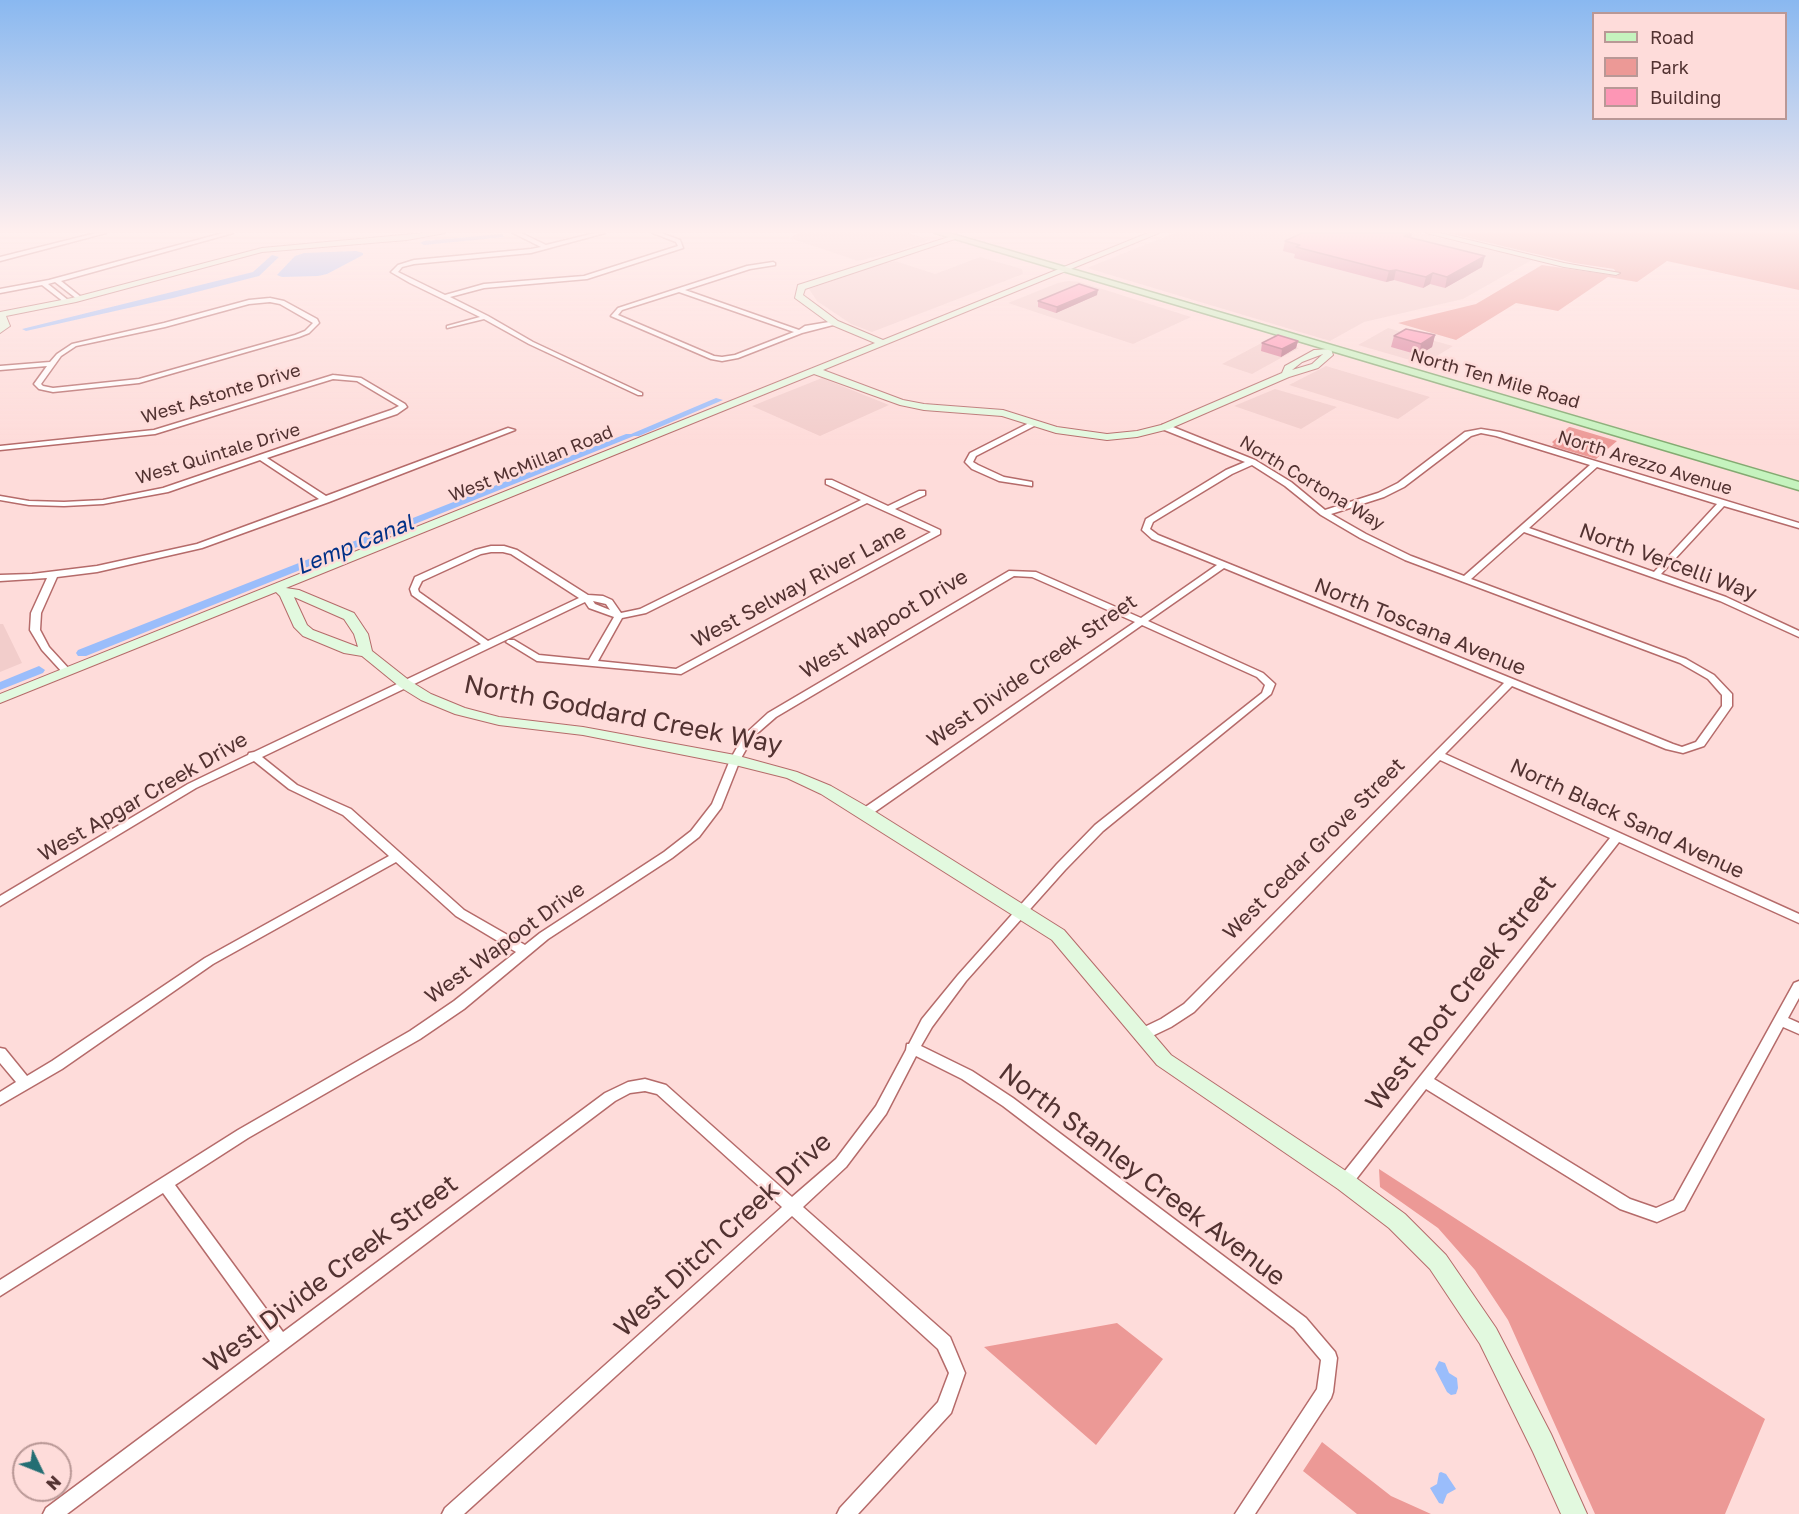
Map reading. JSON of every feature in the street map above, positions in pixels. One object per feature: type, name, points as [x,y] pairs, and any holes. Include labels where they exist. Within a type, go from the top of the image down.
[{"type":"main road","name":"North Ten Mile Road","points":[[1176,304],[1799,486]]},
{"type":"street","points":[[0,330],[6,326],[1,314],[53,304]]},
{"type":"street","points":[[243,304],[165,325],[74,345],[59,355],[37,384],[41,388],[53,390],[139,381],[297,336],[311,329],[316,323],[315,320],[285,304]]},
{"type":"street","points":[[458,304],[531,342],[640,394]]},
{"type":"street","points":[[641,304],[614,313],[617,318],[713,358],[722,359],[736,357],[800,332],[835,323]]},
{"type":"street","points":[[720,304],[800,332]]},
{"type":"street","points":[[808,304],[835,323],[882,342]]},
{"type":"street","name":"West McMillan Road","points":[[0,699],[66,671],[281,590],[979,304]]},
{"type":"street","points":[[449,327],[486,317]]},
{"type":"street","points":[[813,370],[900,402],[924,407],[1003,413],[1074,434],[1107,437],[1137,434],[1165,427],[1286,375],[1315,366],[1328,355],[1330,350]]},
{"type":"street","points":[[0,368],[50,367]]},
{"type":"street","points":[[0,372],[50,367]]},
{"type":"street","name":"West Quintale Drive","points":[[0,498],[41,503],[103,502],[165,490],[403,407],[401,402],[360,379],[342,377]]},
{"type":"street","name":"West Astonte Drive","points":[[0,448],[154,432],[323,379],[342,377]]},
{"type":"street","points":[[1029,484],[1002,479],[969,462],[973,455],[1036,423]]},
{"type":"street","name":"North Cortona Way","points":[[1165,427],[1252,462],[1288,484],[1324,513],[1363,536],[1408,558],[1683,661],[1710,677],[1726,694],[1727,706],[1700,744],[1683,750]]},
{"type":"street","points":[[0,578],[53,575],[97,569],[199,546],[511,430]]},
{"type":"street","name":"North Arezzo Avenue","points":[[1324,513],[1381,495],[1401,485],[1468,434],[1481,431],[1799,526]]},
{"type":"street","points":[[262,458],[326,500]]},
{"type":"street","name":"North Toscana Avenue","points":[[1252,462],[1229,472],[1149,521],[1146,530],[1155,537],[1223,566],[1658,743],[1683,750]]},
{"type":"street","points":[[1464,580],[1596,464]]},
{"type":"street","points":[[829,482],[889,509],[922,493]]},
{"type":"street","points":[[488,645],[415,593],[415,582],[423,576],[478,552],[504,549],[513,552],[586,598],[597,609],[618,616],[643,611],[868,500]]},
{"type":"street","points":[[1656,574],[1722,503]]},
{"type":"street","name":"West Selway River Lane","points":[[592,664],[678,672],[938,532],[889,509]]},
{"type":"street","name":"North Vercelli Way","points":[[1522,528],[1723,599],[1798,633]]},
{"type":"street","name":"West Divide Creek Street","points":[[864,813],[1223,566]]},
{"type":"street","name":"West Wapoot Drive","points":[[0,1289],[243,1134],[415,1035],[459,1005],[525,951],[668,855],[695,834],[717,805],[735,760],[749,735],[772,715],[1012,573],[1033,574],[1140,622]]},
{"type":"street","points":[[53,575],[36,613],[35,630],[45,648],[66,671]]},
{"type":"street","points":[[281,590],[295,593],[349,616],[362,633],[366,653]]},
{"type":"street","name":"North Goddard Creek Way","points":[[281,590],[301,627],[308,633],[349,650],[366,653],[405,684],[426,697],[460,711],[499,721],[586,731],[735,760],[792,775],[826,790],[1058,935],[1164,1060],[1345,1182],[1398,1221],[1438,1262],[1488,1336],[1542,1443],[1574,1514]]},
{"type":"street","name":"West Apgar Creek Drive","points":[[0,902],[192,786],[586,598]]},
{"type":"street","points":[[511,642],[537,658],[592,664],[618,616]]},
{"type":"street","name":"West Ditch Creek Drive","points":[[451,1514],[841,1163],[881,1110],[927,1023],[962,978],[1023,913],[1061,867],[1099,828],[1266,694],[1270,684],[1260,675],[1140,622]]},
{"type":"street","name":"West Cedar Grove Street","points":[[1141,1035],[1189,1008],[1510,682]]},
{"type":"street","points":[[253,755],[292,787],[347,812],[460,913],[525,951]]},
{"type":"street","name":"North Black Sand Avenue","points":[[1438,755],[1799,919]]},
{"type":"street","name":"West Root Creek Street","points":[[1345,1182],[1617,836]]},
{"type":"street","points":[[0,1099],[26,1084],[209,961],[397,857]]},
{"type":"street","points":[[1425,1081],[1625,1204],[1657,1215],[1679,1204],[1799,986]]},
{"type":"street","points":[[1781,1020],[1799,1029]]},
{"type":"street","name":"North Stanley Creek Avenue","points":[[912,1048],[967,1075],[1008,1102],[1300,1323],[1329,1358],[1325,1392],[1244,1514]]},
{"type":"street","points":[[0,1053],[26,1084]]},
{"type":"street","name":"West Divide Creek Street","points":[[52,1514],[610,1097],[628,1088],[645,1085],[660,1089],[793,1208]]},
{"type":"street","points":[[165,1183],[281,1343]]},
{"type":"street","points":[[793,1208],[944,1343],[957,1373],[945,1407],[846,1514]]},
{"type":"shaded area","points":[[821,304],[946,304],[872,332],[851,324]]},
{"type":"shaded area","points":[[1010,304],[1149,304],[1191,317],[1133,344]]},
{"type":"shaded area","points":[[1206,304],[1443,304],[1364,322],[1330,341]]},
{"type":"shaded area","points":[[1388,328],[1453,346],[1424,364],[1358,345]]},
{"type":"shaded area","points":[[1269,339],[1299,348],[1252,374],[1222,364]]},
{"type":"shaded area","points":[[1326,366],[1430,397],[1398,419],[1289,385]]},
{"type":"shaded area","points":[[822,378],[889,405],[820,436],[752,406]]},
{"type":"shaded area","points":[[1275,389],[1337,407],[1301,429],[1234,406]]},
{"type":"shaded area","points":[[0,624],[3,624],[22,663],[0,672]]},
{"type":"green space","points":[[1476,304],[1515,304],[1456,340],[1398,323]]},
{"type":"green space","points":[[1519,304],[1569,304],[1558,311]]},
{"type":"green space","points":[[1569,427],[1617,441],[1596,459],[1552,446],[1554,444],[1552,442]]},
{"type":"green space","points":[[1379,1169],[1765,1419],[1725,1514],[1595,1514],[1508,1320],[1475,1270],[1438,1228],[1380,1187]]},
{"type":"green space","points":[[1117,1323],[1163,1359],[1096,1445],[984,1347]]},
{"type":"green space","points":[[1322,1442],[1391,1496],[1431,1514],[1357,1514],[1303,1471]]},
{"type":"water","points":[[1439,1361],[1445,1363],[1449,1373],[1457,1378],[1456,1394],[1451,1395],[1447,1392],[1435,1369]]},
{"type":"water","points":[[1441,1472],[1446,1474],[1456,1489],[1447,1494],[1443,1504],[1439,1503],[1430,1488],[1437,1484]]},
{"type":"building","points":[[1046,304],[1065,304],[1057,307]]},
{"type":"building","points":[[1406,329],[1435,335],[1421,344],[1394,336]]},
{"type":"building","points":[[1278,335],[1298,341],[1282,349],[1262,343]]},
{"type":"waterway","points":[[26,329],[139,304]]},
{"type":"waterway","name":"Lemp Canal","points":[[636,434],[719,400]]},
{"type":"waterway","name":"Lemp Canal","points":[[82,653],[629,436]]},
{"type":"waterway","name":"Lemp Canal","points":[[0,686],[39,670]]}]
